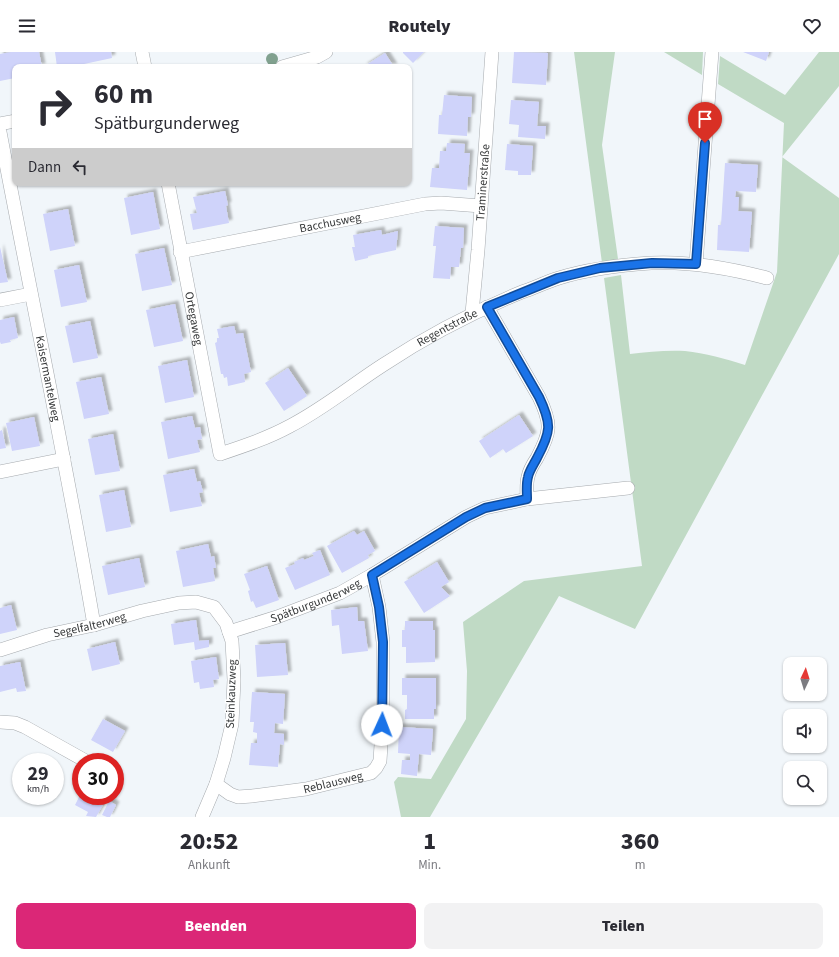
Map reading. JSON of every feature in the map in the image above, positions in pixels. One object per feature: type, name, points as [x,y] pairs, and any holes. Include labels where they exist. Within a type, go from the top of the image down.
[{"type":"street","points":[[142,52],[144,64]]},
{"type":"street","points":[[292,64],[317,57],[326,52]]},
{"type":"street","name":"Traminerstraße","points":[[472,313],[492,52]]},
{"type":"street","points":[[696,264],[712,52]]},
{"type":"street","points":[[0,124],[12,122]]},
{"type":"street","name":"Kaisermantelweg","points":[[0,132],[64,459],[94,625]]},
{"type":"street","name":"Ortegaweg","points":[[169,186],[220,454]]},
{"type":"street","name":"Bacchusweg","points":[[180,252],[425,204],[441,202],[481,206]]},
{"type":"street","name":"Regentstraße","points":[[220,454],[253,443],[290,427],[334,400],[383,365],[472,313],[558,278],[600,268],[652,263],[696,264],[737,270],[767,278]]},
{"type":"street","points":[[0,300],[31,294]]},
{"type":"street","points":[[487,307],[546,411],[549,426],[544,445],[528,477],[527,499]]},
{"type":"street","points":[[0,472],[64,459]]},
{"type":"street","name":"Spätburgunderweg","points":[[229,632],[277,617],[340,593],[466,517],[485,508],[527,499],[628,488]]},
{"type":"street","name":"Reblausweg","points":[[216,784],[230,794],[238,797],[252,796],[306,789],[371,772],[376,768],[380,761],[383,712],[383,642],[379,607],[372,575]]},
{"type":"street","name":"Steinkauzweg","points":[[179,603],[196,602],[214,608],[226,622],[232,641],[234,662],[232,724],[216,784],[202,817]]},
{"type":"street","name":"Segelfalterweg","points":[[0,650],[47,635],[94,625],[142,611],[179,603]]},
{"type":"street","points":[[0,722],[15,723],[72,753]]},
{"type":"green space","points":[[574,52],[615,52],[602,145],[618,259],[602,263]]},
{"type":"green space","points":[[664,52],[703,52],[702,75]]},
{"type":"green space","points":[[819,52],[839,52],[839,86],[782,156],[784,123],[718,84],[720,56],[785,95]]},
{"type":"green space","points":[[782,157],[839,198],[839,254],[635,629],[559,596],[430,817],[401,817],[394,782],[398,777],[431,779],[466,719],[467,671],[463,622],[524,581],[642,566],[604,278],[621,275],[630,354],[685,351],[715,356],[745,365],[777,272]]},
{"type":"building","points":[[11,52],[39,52],[41,64],[12,64],[12,79],[0,81],[0,54]]},
{"type":"building","points":[[55,52],[111,52],[112,58],[84,64],[57,64]]},
{"type":"building","points":[[403,52],[424,52],[413,63]]},
{"type":"building","points":[[514,52],[548,53],[546,85],[512,83]]},
{"type":"building","points":[[743,52],[769,52],[766,61]]},
{"type":"building","points":[[385,53],[392,64],[368,64]]},
{"type":"building","points":[[444,95],[472,97],[471,117],[468,117],[467,136],[438,134],[439,115],[442,115]]},
{"type":"building","points":[[511,100],[539,102],[537,126],[546,126],[545,139],[518,137],[519,125],[509,124]]},
{"type":"building","points":[[447,143],[465,144],[464,153],[470,153],[467,190],[430,187],[432,168],[439,168],[440,151],[446,151]]},
{"type":"building","points":[[507,144],[533,146],[531,175],[518,175],[518,171],[505,170]]},
{"type":"building","points":[[725,163],[758,165],[756,192],[736,191],[735,197],[739,197],[738,211],[752,212],[749,252],[717,250],[718,225],[721,225]]},
{"type":"building","points":[[225,191],[228,205],[226,206],[229,223],[193,230],[190,214],[197,213],[193,197]]},
{"type":"building","points":[[153,192],[160,229],[131,235],[124,198]]},
{"type":"building","points":[[68,209],[75,246],[50,251],[43,214]]},
{"type":"building","points":[[435,226],[464,228],[463,248],[461,248],[459,267],[451,267],[450,279],[433,278],[436,246],[433,246]]},
{"type":"building","points":[[381,230],[382,235],[398,231],[396,250],[368,256],[368,258],[355,261],[352,247],[355,247],[353,235]]},
{"type":"building","points":[[0,247],[8,282],[0,283]]},
{"type":"building","points":[[164,248],[172,285],[142,291],[135,254]]},
{"type":"building","points":[[79,265],[87,302],[61,307],[54,270]]},
{"type":"building","points":[[175,304],[183,341],[154,347],[146,310]]},
{"type":"building","points":[[14,317],[18,338],[10,340],[11,342],[1,344],[0,320]]},
{"type":"building","points":[[90,321],[98,358],[73,363],[65,326]]},
{"type":"building","points":[[234,326],[236,334],[243,333],[251,372],[244,374],[245,382],[228,386],[227,377],[224,378],[223,374],[221,374],[215,343],[217,342],[217,338],[219,338],[217,329]]},
{"type":"building","points":[[187,360],[194,397],[165,403],[158,366]]},
{"type":"building","points":[[288,368],[307,396],[284,411],[265,383]]},
{"type":"building","points":[[101,377],[109,414],[84,419],[76,382]]},
{"type":"building","points":[[519,415],[533,436],[506,453],[503,449],[490,458],[479,441]]},
{"type":"building","points":[[192,416],[195,428],[200,427],[202,439],[197,440],[200,452],[168,459],[161,422]]},
{"type":"building","points":[[34,417],[40,446],[12,451],[6,423]]},
{"type":"building","points":[[2,430],[6,448],[0,449],[0,431]]},
{"type":"building","points":[[113,434],[120,471],[95,475],[88,439]]},
{"type":"building","points":[[194,469],[197,482],[200,481],[203,492],[199,493],[202,506],[170,512],[163,475]]},
{"type":"building","points":[[124,490],[131,527],[106,532],[99,495]]},
{"type":"building","points":[[354,531],[357,535],[364,531],[375,551],[368,555],[369,558],[342,573],[327,546]]},
{"type":"building","points":[[208,544],[211,557],[214,556],[216,568],[213,568],[215,581],[183,587],[176,551]]},
{"type":"building","points":[[320,550],[330,575],[295,590],[285,568],[295,564],[294,562],[303,558],[304,560],[314,556],[312,553]]},
{"type":"building","points":[[139,558],[145,587],[108,595],[102,566]]},
{"type":"building","points":[[437,562],[449,582],[441,587],[450,596],[424,613],[404,582]]},
{"type":"building","points":[[267,566],[279,600],[256,608],[253,601],[251,602],[248,591],[250,590],[244,574]]},
{"type":"building","points":[[11,605],[17,630],[0,634],[0,608]]},
{"type":"building","points":[[357,607],[358,621],[364,621],[368,651],[342,654],[339,625],[332,626],[331,610]]},
{"type":"building","points":[[196,620],[199,641],[209,640],[209,647],[195,650],[194,642],[174,645],[171,624]]},
{"type":"building","points":[[405,621],[433,621],[433,630],[435,630],[435,662],[406,663],[406,647],[402,647],[402,630],[405,630]]},
{"type":"building","points":[[115,642],[120,664],[92,671],[87,649]]},
{"type":"building","points":[[285,643],[288,675],[257,677],[255,645]]},
{"type":"building","points":[[216,657],[219,679],[213,680],[214,687],[200,689],[199,682],[194,683],[191,661]]},
{"type":"building","points":[[20,662],[26,691],[17,692],[16,688],[0,692],[0,666]]},
{"type":"building","points":[[402,678],[436,678],[436,709],[434,709],[434,719],[405,719],[407,695],[402,695]]},
{"type":"building","points":[[252,692],[285,694],[283,724],[275,723],[274,733],[284,734],[284,745],[280,744],[278,767],[249,765],[251,743],[257,743],[257,733],[253,732],[254,722],[250,722]]},
{"type":"building","points":[[103,719],[125,731],[113,752],[91,740]]},
{"type":"building","points":[[399,727],[433,729],[431,755],[419,754],[417,776],[401,774],[402,760],[410,760],[410,754],[398,753]]},
{"type":"building","points":[[75,805],[103,805],[96,817],[86,816],[88,812]]},
{"type":"building","points":[[107,805],[116,805],[110,817],[102,815]]},
{"type":"route","points":[[382,725],[383,642],[379,607],[372,575],[466,517],[485,508],[527,499],[528,477],[548,435],[549,426],[546,411],[487,307],[558,278],[600,268],[652,263],[696,264],[705,143]]}]
